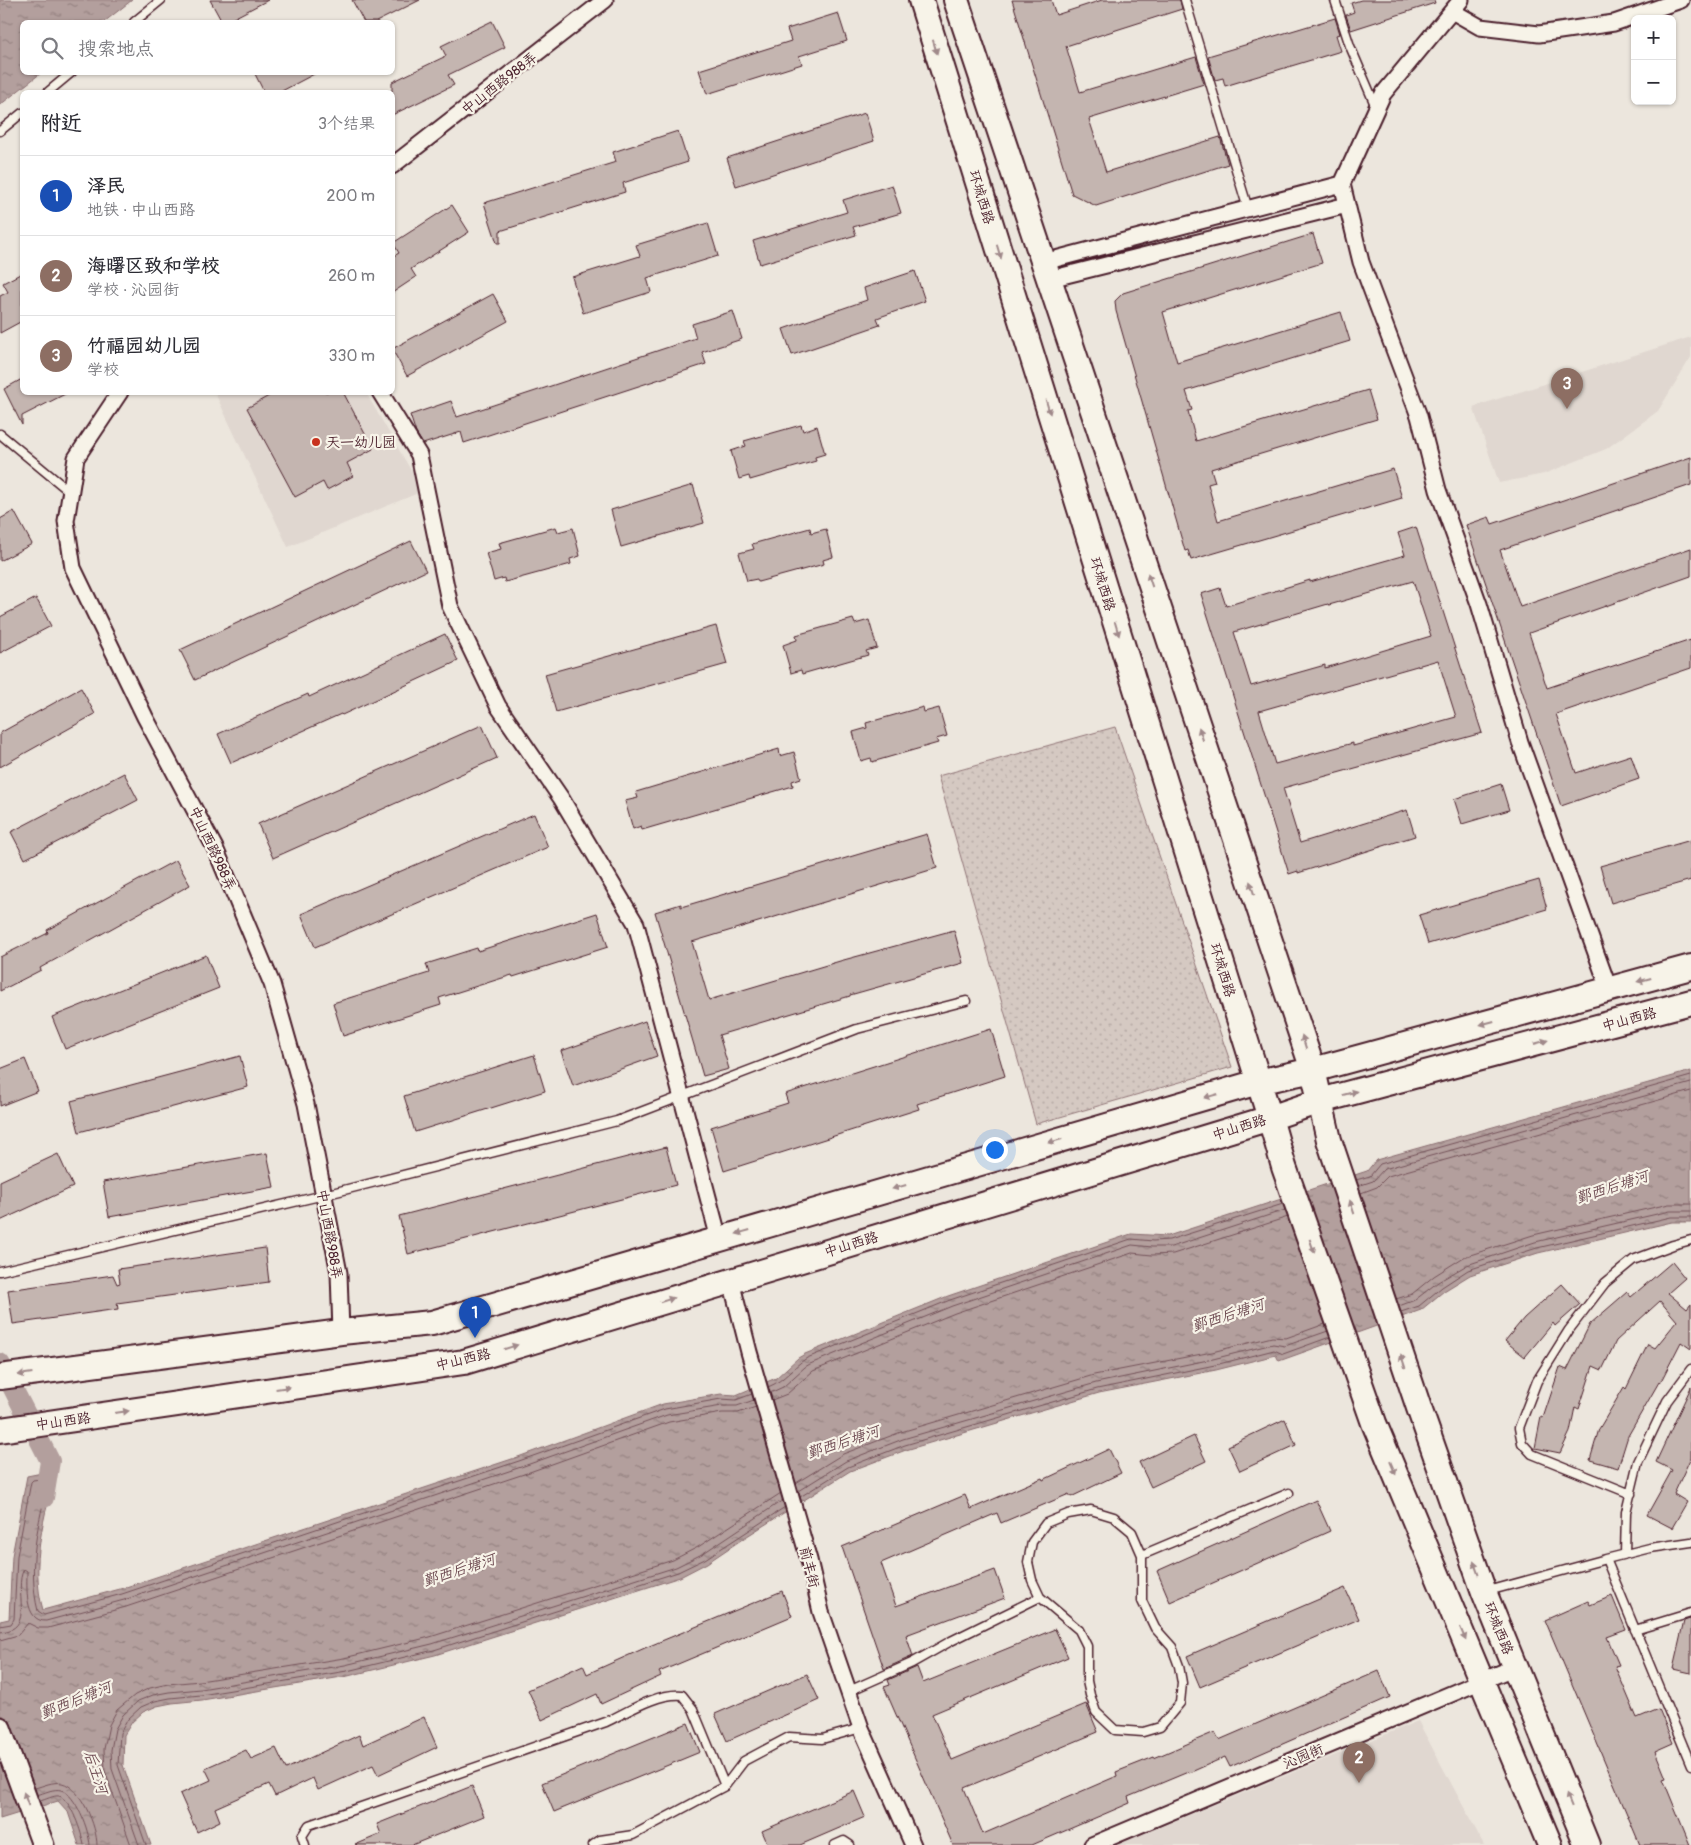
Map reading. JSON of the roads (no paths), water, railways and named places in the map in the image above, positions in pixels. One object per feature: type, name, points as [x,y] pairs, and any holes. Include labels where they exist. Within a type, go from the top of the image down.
[{"type":"main road","name":"环城西路","points":[[921,0],[1284,1168],[1374,1423],[1482,1680]]},
{"type":"main road","points":[[956,0],[1313,1070],[1320,1101]]},
{"type":"main road","points":[[0,1377],[341,1332],[432,1323],[1258,1082],[1313,1070],[1691,967]]},
{"type":"main road","name":"中山西路","points":[[0,1430],[464,1362],[1270,1118],[1320,1101],[1691,1002]]},
{"type":"main road","name":"环城西路","points":[[1320,1101],[1329,1140],[1419,1408],[1484,1592],[1587,1845]]},
{"type":"main road","points":[[1482,1680],[1550,1845]]},
{"type":"main road","points":[[0,1728],[43,1845]]},
{"type":"street","name":"中山西路988弄","points":[[395,164],[606,0]]},
{"type":"street","points":[[1609,989],[1520,742],[1479,604],[1438,490],[1419,416],[1361,262],[1342,184],[1383,94],[1457,5],[1480,27],[1540,34],[1614,24],[1681,0]]},
{"type":"street","points":[[1047,271],[1248,209],[1342,184]]},
{"type":"street","points":[[1047,271],[1347,205]]},
{"type":"street","name":"中山西路988弄","points":[[118,395],[76,458],[66,521],[73,568],[145,717],[215,848],[272,984],[306,1104],[339,1273],[341,1332]]},
{"type":"street","points":[[382,395],[418,456],[450,606],[494,698],[561,798],[636,924],[719,1239]]},
{"type":"street","name":"前丰街","points":[[731,1281],[822,1612],[861,1728],[913,1845]]},
{"type":"street","name":"沁园街","points":[[1092,1845],[1515,1667]]},
{"type":"lane","points":[[136,20],[161,0]]},
{"type":"lane","points":[[1185,0],[1248,209]]},
{"type":"lane","points":[[1335,0],[1350,46],[1376,108]]},
{"type":"lane","points":[[50,90],[68,75]]},
{"type":"lane","points":[[0,131],[20,115]]},
{"type":"lane","points":[[0,434],[70,492]]},
{"type":"lane","points":[[0,1271],[324,1195],[617,1121],[856,1029],[966,1002]]},
{"type":"lane","points":[[1631,1494],[1532,1454],[1522,1443],[1519,1428],[1537,1381],[1569,1330],[1605,1283],[1632,1260],[1691,1240]]},
{"type":"lane","points":[[1625,1554],[1626,1512],[1638,1462],[1667,1401],[1691,1369]]},
{"type":"lane","points":[[1142,1555],[1289,1493]]},
{"type":"lane","points":[[1091,1510],[1114,1517],[1132,1532],[1142,1555],[1142,1601],[1155,1628],[1172,1647],[1179,1666],[1182,1682],[1180,1703],[1160,1727],[1143,1732],[1115,1730],[1096,1712],[1087,1681],[1087,1646],[1079,1630],[1040,1597],[1032,1580],[1028,1562],[1032,1542],[1046,1523],[1068,1514],[1091,1510]]},
{"type":"lane","points":[[1484,1592],[1625,1554],[1691,1542]]},
{"type":"lane","points":[[1606,1559],[1691,1765]]},
{"type":"lane","points":[[849,1692],[912,1663],[951,1641],[1040,1597]]},
{"type":"lane","points":[[1635,1630],[1691,1613]]},
{"type":"lane","points":[[305,1845],[302,1836],[308,1825],[606,1722],[671,1694],[682,1696],[693,1709],[725,1786]]},
{"type":"lane","points":[[593,1845],[600,1840],[633,1835],[725,1786],[744,1761],[789,1737],[822,1739],[861,1728]]},
{"type":"lane","points":[[835,1845],[844,1841],[850,1845]]},
{"type":"water","points":[[0,0],[132,0],[107,20],[20,20],[20,75],[38,75],[0,105]]},
{"type":"water","points":[[1691,1071],[1691,1222],[1672,1222],[1538,1253],[1470,1275],[1444,1291],[1421,1310],[1279,1361],[1276,1355],[1216,1370],[1099,1393],[906,1450],[850,1471],[707,1563],[680,1577],[435,1655],[348,1676],[157,1706],[143,1712],[132,1722],[124,1735],[123,1765],[151,1845],[79,1845],[68,1812],[58,1801],[0,1819],[0,1621],[9,1619],[12,1556],[27,1476],[57,1470],[43,1522],[38,1558],[39,1593],[43,1610],[120,1589],[518,1457],[663,1404],[721,1394],[736,1395],[776,1378],[805,1354],[948,1296],[1131,1234],[1168,1236],[1367,1171],[1376,1160]]},
{"type":"waterway","points":[[0,1363],[50,1461],[44,1498]]},
{"type":"place","name":"竹福园幼儿园","points":[[1567,409]]},
{"type":"place","name":"天一幼儿园","points":[[316,442]]},
{"type":"place","name":"泽民","points":[[475,1338]]},
{"type":"place","name":"海曙区致和学校","points":[[1359,1783]]},
{"type":"water label","name":"鄞西后塘河","points":[[1612,1187]]},
{"type":"water label","name":"鄞西后塘河","points":[[1228,1315]]},
{"type":"water label","name":"鄞西后塘河","points":[[843,1442]]},
{"type":"water label","name":"鄞西后塘河","points":[[459,1570]]},
{"type":"water label","name":"鄞西后塘河","points":[[76,1700]]},
{"type":"water label","name":"后王河","points":[[96,1772]]}]
